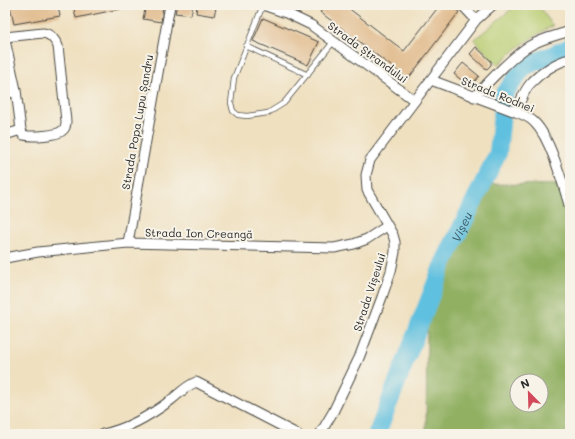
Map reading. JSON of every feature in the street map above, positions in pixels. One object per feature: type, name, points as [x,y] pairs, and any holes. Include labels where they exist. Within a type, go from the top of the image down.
[{"type":"street","name":"Strada Popa Lupu Șandru","points":[[128,243],[170,5]]},
{"type":"street","name":"Strada Ștrandului","points":[[263,5],[311,26],[334,41],[414,100]]},
{"type":"street","points":[[462,5],[476,20]]},
{"type":"street","name":"Strada Vișeului","points":[[320,434],[333,412],[359,358],[389,277],[395,252],[393,235],[367,190],[366,175],[370,160],[476,20],[493,5]]},
{"type":"street","points":[[476,98],[516,55],[527,47],[539,41],[570,31]]},
{"type":"street","points":[[5,37],[48,33],[54,39],[58,46],[66,121],[66,127],[63,131],[57,134],[30,136],[23,135],[21,130],[16,90],[5,40]]},
{"type":"street","points":[[515,112],[530,84],[547,70],[570,59]]},
{"type":"street","name":"Strada Rodnei","points":[[431,80],[515,112],[534,122],[541,130],[549,146],[570,208]]},
{"type":"street","points":[[5,95],[16,90]]},
{"type":"street","points":[[5,135],[21,130]]},
{"type":"street","name":"Strada Ion Creangă","points":[[5,258],[38,252],[128,243],[334,248],[354,244],[367,239],[388,226]]},
{"type":"street","points":[[103,434],[141,420],[188,386],[196,382],[296,434]]},
{"type":"lane","points":[[263,5],[234,78],[231,103],[233,111],[238,115],[260,115],[275,110],[284,103],[308,75],[334,41]]},
{"type":"lane","points":[[246,46],[308,75]]},
{"type":"green space","points":[[516,5],[538,5],[553,26],[524,43],[498,65],[474,40]]},
{"type":"green space","points":[[485,184],[570,185],[570,434],[426,434],[427,324]]},
{"type":"building","points":[[58,5],[60,16],[14,24],[10,6]]},
{"type":"building","points":[[73,5],[120,5],[120,9],[76,18]]},
{"type":"building","points":[[146,5],[163,5],[161,22],[143,19]]},
{"type":"building","points":[[177,5],[193,5],[191,15],[175,13]]},
{"type":"building","points":[[197,5],[212,5],[212,7],[216,8],[214,16],[196,13]]},
{"type":"building","points":[[326,5],[348,5],[347,7],[404,51],[440,5],[450,5],[459,12],[408,79],[320,12]]},
{"type":"building","points":[[263,18],[319,42],[308,65],[253,41]]},
{"type":"building","points":[[476,47],[491,61],[491,65],[487,69],[470,54]]},
{"type":"building","points":[[463,63],[479,76],[470,87],[454,74]]},
{"type":"waterway","name":"Vișeu","points":[[377,434],[443,264],[498,153],[504,94],[524,67],[570,47]]}]
